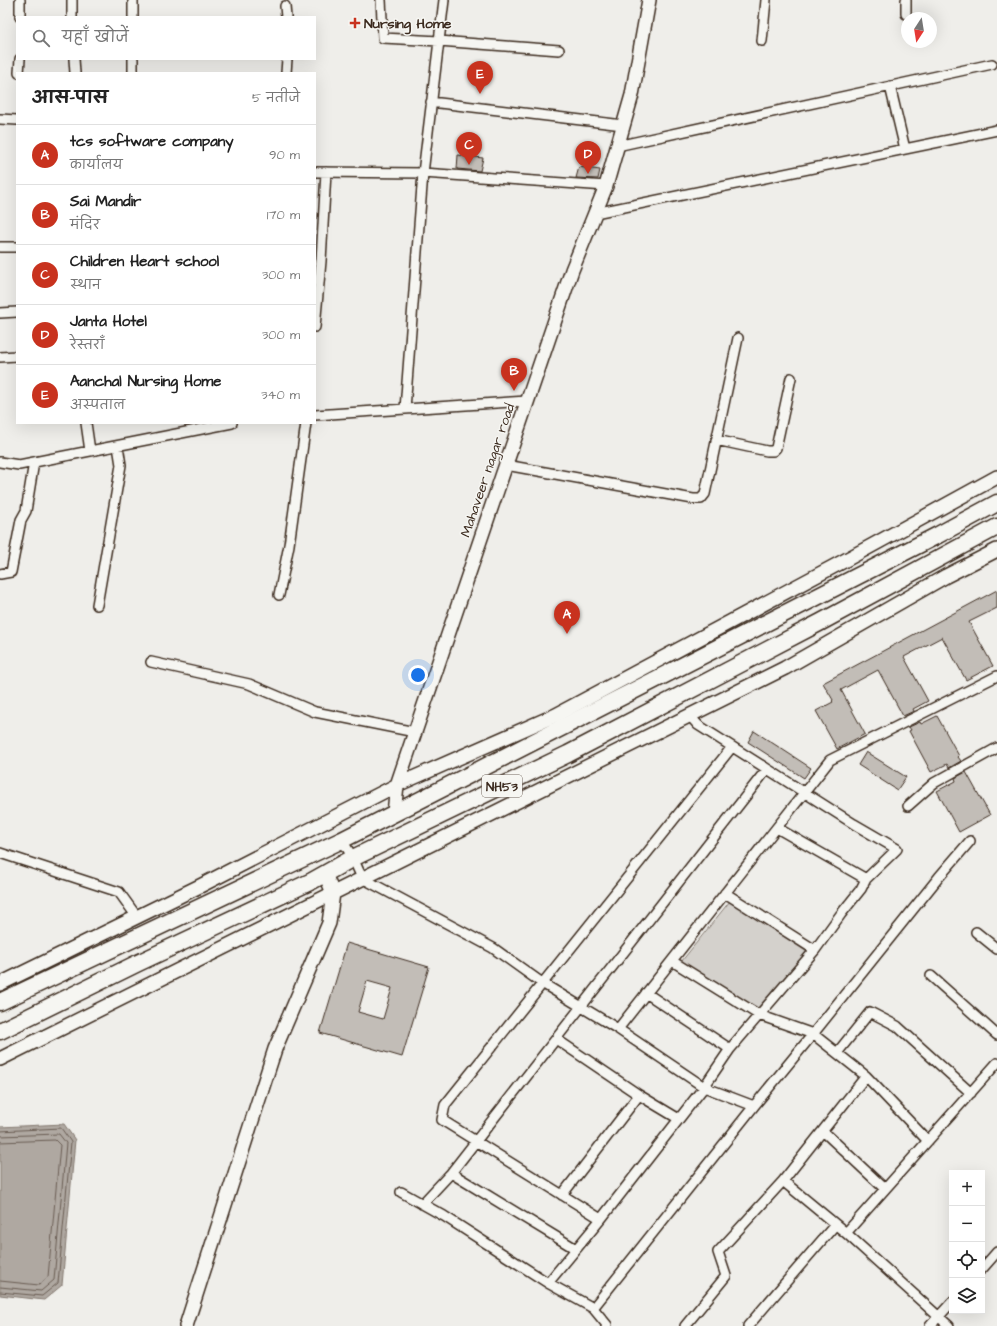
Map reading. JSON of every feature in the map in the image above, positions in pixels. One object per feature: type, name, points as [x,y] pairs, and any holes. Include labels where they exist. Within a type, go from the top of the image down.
[{"type":"highway","name":"NH53","points":[[0,1002],[342,840],[938,535],[997,503]]},
{"type":"highway","name":"NH53","points":[[0,1031],[138,963],[325,874],[353,858],[576,750],[828,619],[997,526]]},
{"type":"main road","name":"Mahaveer nagar road","points":[[394,813],[397,785],[572,270],[606,186],[632,95],[649,0]]},
{"type":"main road","points":[[0,984],[200,886],[397,785],[556,715],[997,477]]},
{"type":"main road","points":[[0,1058],[785,668],[946,576],[997,550]]},
{"type":"main road","points":[[186,1326],[275,1049],[329,923],[333,893],[325,874]]},
{"type":"street","points":[[20,0],[20,16]]},
{"type":"street","points":[[72,0],[72,16]]},
{"type":"street","points":[[133,0],[133,16]]},
{"type":"street","points":[[381,0],[383,38],[559,50]]},
{"type":"street","points":[[405,409],[423,173],[444,0]]},
{"type":"street","points":[[762,41],[766,0]]},
{"type":"street","points":[[906,0],[906,12]]},
{"type":"street","points":[[285,6],[286,16]]},
{"type":"street","points":[[19,72],[20,60]]},
{"type":"street","points":[[74,60],[75,72]]},
{"type":"street","points":[[133,60],[133,72]]},
{"type":"street","points":[[286,72],[287,60]]},
{"type":"street","points":[[617,146],[992,64]]},
{"type":"street","points":[[890,86],[905,149]]},
{"type":"street","points":[[431,102],[623,125]]},
{"type":"street","points":[[0,120],[16,120]]},
{"type":"street","points":[[595,213],[997,130]]},
{"type":"street","points":[[316,172],[423,173],[606,186]]},
{"type":"street","points":[[316,304],[318,260],[326,172]]},
{"type":"street","points":[[0,247],[16,247]]},
{"type":"street","points":[[0,313],[16,312]]},
{"type":"street","points":[[506,465],[693,499],[701,499],[705,494],[738,338]]},
{"type":"street","points":[[0,357],[16,356]]},
{"type":"street","points":[[716,440],[773,451],[776,448],[791,378]]},
{"type":"street","points":[[316,415],[527,401]]},
{"type":"street","points":[[86,424],[90,451]]},
{"type":"street","points":[[0,462],[19,465],[227,424]]},
{"type":"street","points":[[279,595],[289,545],[306,424]]},
{"type":"street","points":[[97,605],[121,465],[118,446]]},
{"type":"street","points":[[0,574],[11,572],[21,520],[26,511],[34,462]]},
{"type":"street","points":[[151,662],[249,684],[315,712],[415,732]]},
{"type":"street","points":[[618,1029],[830,760],[997,676]]},
{"type":"street","points":[[548,1283],[601,1219],[704,1087],[730,1049],[815,950],[861,889],[866,879],[897,849],[854,824],[732,747],[698,725],[689,715]]},
{"type":"street","points":[[601,1219],[442,1120],[445,1105],[732,747]]},
{"type":"street","points":[[908,806],[934,783],[997,748]]},
{"type":"street","points":[[422,1204],[451,1173],[767,769]]},
{"type":"street","points":[[777,828],[866,879]]},
{"type":"street","points":[[342,840],[353,858],[362,878],[493,948],[542,983],[618,1029],[704,1087],[754,1106]]},
{"type":"street","points":[[593,1308],[939,876],[970,841]]},
{"type":"street","points":[[0,853],[119,892],[137,917]]},
{"type":"street","points":[[725,893],[815,950]]},
{"type":"street","points":[[976,932],[997,950]]},
{"type":"street","points":[[672,961],[759,1015],[813,1034],[866,1076],[928,1141]]},
{"type":"street","points":[[931,976],[997,1035]]},
{"type":"street","points":[[646,993],[730,1049]]},
{"type":"street","points":[[836,1053],[870,1012],[897,1026],[971,1092]]},
{"type":"street","points":[[556,1039],[639,1095],[679,1119]]},
{"type":"street","points":[[846,1233],[997,1063]]},
{"type":"street","points":[[691,1324],[726,1276],[718,1252],[783,1181],[866,1076]]},
{"type":"street","points":[[562,1195],[639,1095]]},
{"type":"street","points":[[823,1131],[885,1189]]},
{"type":"street","points":[[451,1173],[576,1249]]},
{"type":"street","points":[[783,1181],[846,1233],[949,1326]]},
{"type":"street","points":[[401,1192],[444,1216],[548,1283],[593,1308],[607,1324],[606,1326]]},
{"type":"street","points":[[748,1326],[835,1224]]},
{"type":"street","points":[[985,1266],[997,1252]]},
{"type":"street","points":[[930,1326],[949,1305]]},
{"type":"shaded area","points":[[730,901],[807,952],[759,1015],[681,962]]},
{"type":"water","points":[[64,1124],[75,1140],[62,1285],[44,1300],[0,1295],[0,1127]]},
{"type":"building","points":[[458,155],[483,158],[480,171],[457,169]]},
{"type":"building","points":[[579,167],[600,170],[598,179],[576,178]]},
{"type":"building","points":[[997,590],[997,608],[969,622],[993,666],[966,680],[942,637],[904,657],[928,701],[913,709],[914,711],[903,716],[878,670],[841,690],[865,734],[837,749],[816,711],[833,702],[823,683]]},
{"type":"building","points":[[937,716],[961,761],[949,768],[947,764],[931,772],[909,731],[911,730],[909,727],[920,722],[921,724]]},
{"type":"building","points":[[754,731],[811,768],[804,778],[748,742]]},
{"type":"building","points":[[866,752],[906,777],[897,790],[858,765]]},
{"type":"building","points":[[966,772],[990,815],[959,832],[937,791],[956,781],[955,778]]},
{"type":"building","points":[[347,943],[429,967],[402,1057],[320,1033]],"holes":[[[367,981],[392,988],[383,1019],[358,1012]]]},
{"type":"place","name":"Nursing Home","points":[[355,23]]},
{"type":"place","name":"Aanchal Nursing Home","points":[[480,94]]},
{"type":"place","name":"Children Heart school","points":[[469,165]]},
{"type":"place","name":"Janta Hotel","points":[[588,174]]},
{"type":"place","name":"Sai Mandir","points":[[514,391]]},
{"type":"place","name":"tcs software company","points":[[567,634]]}]
